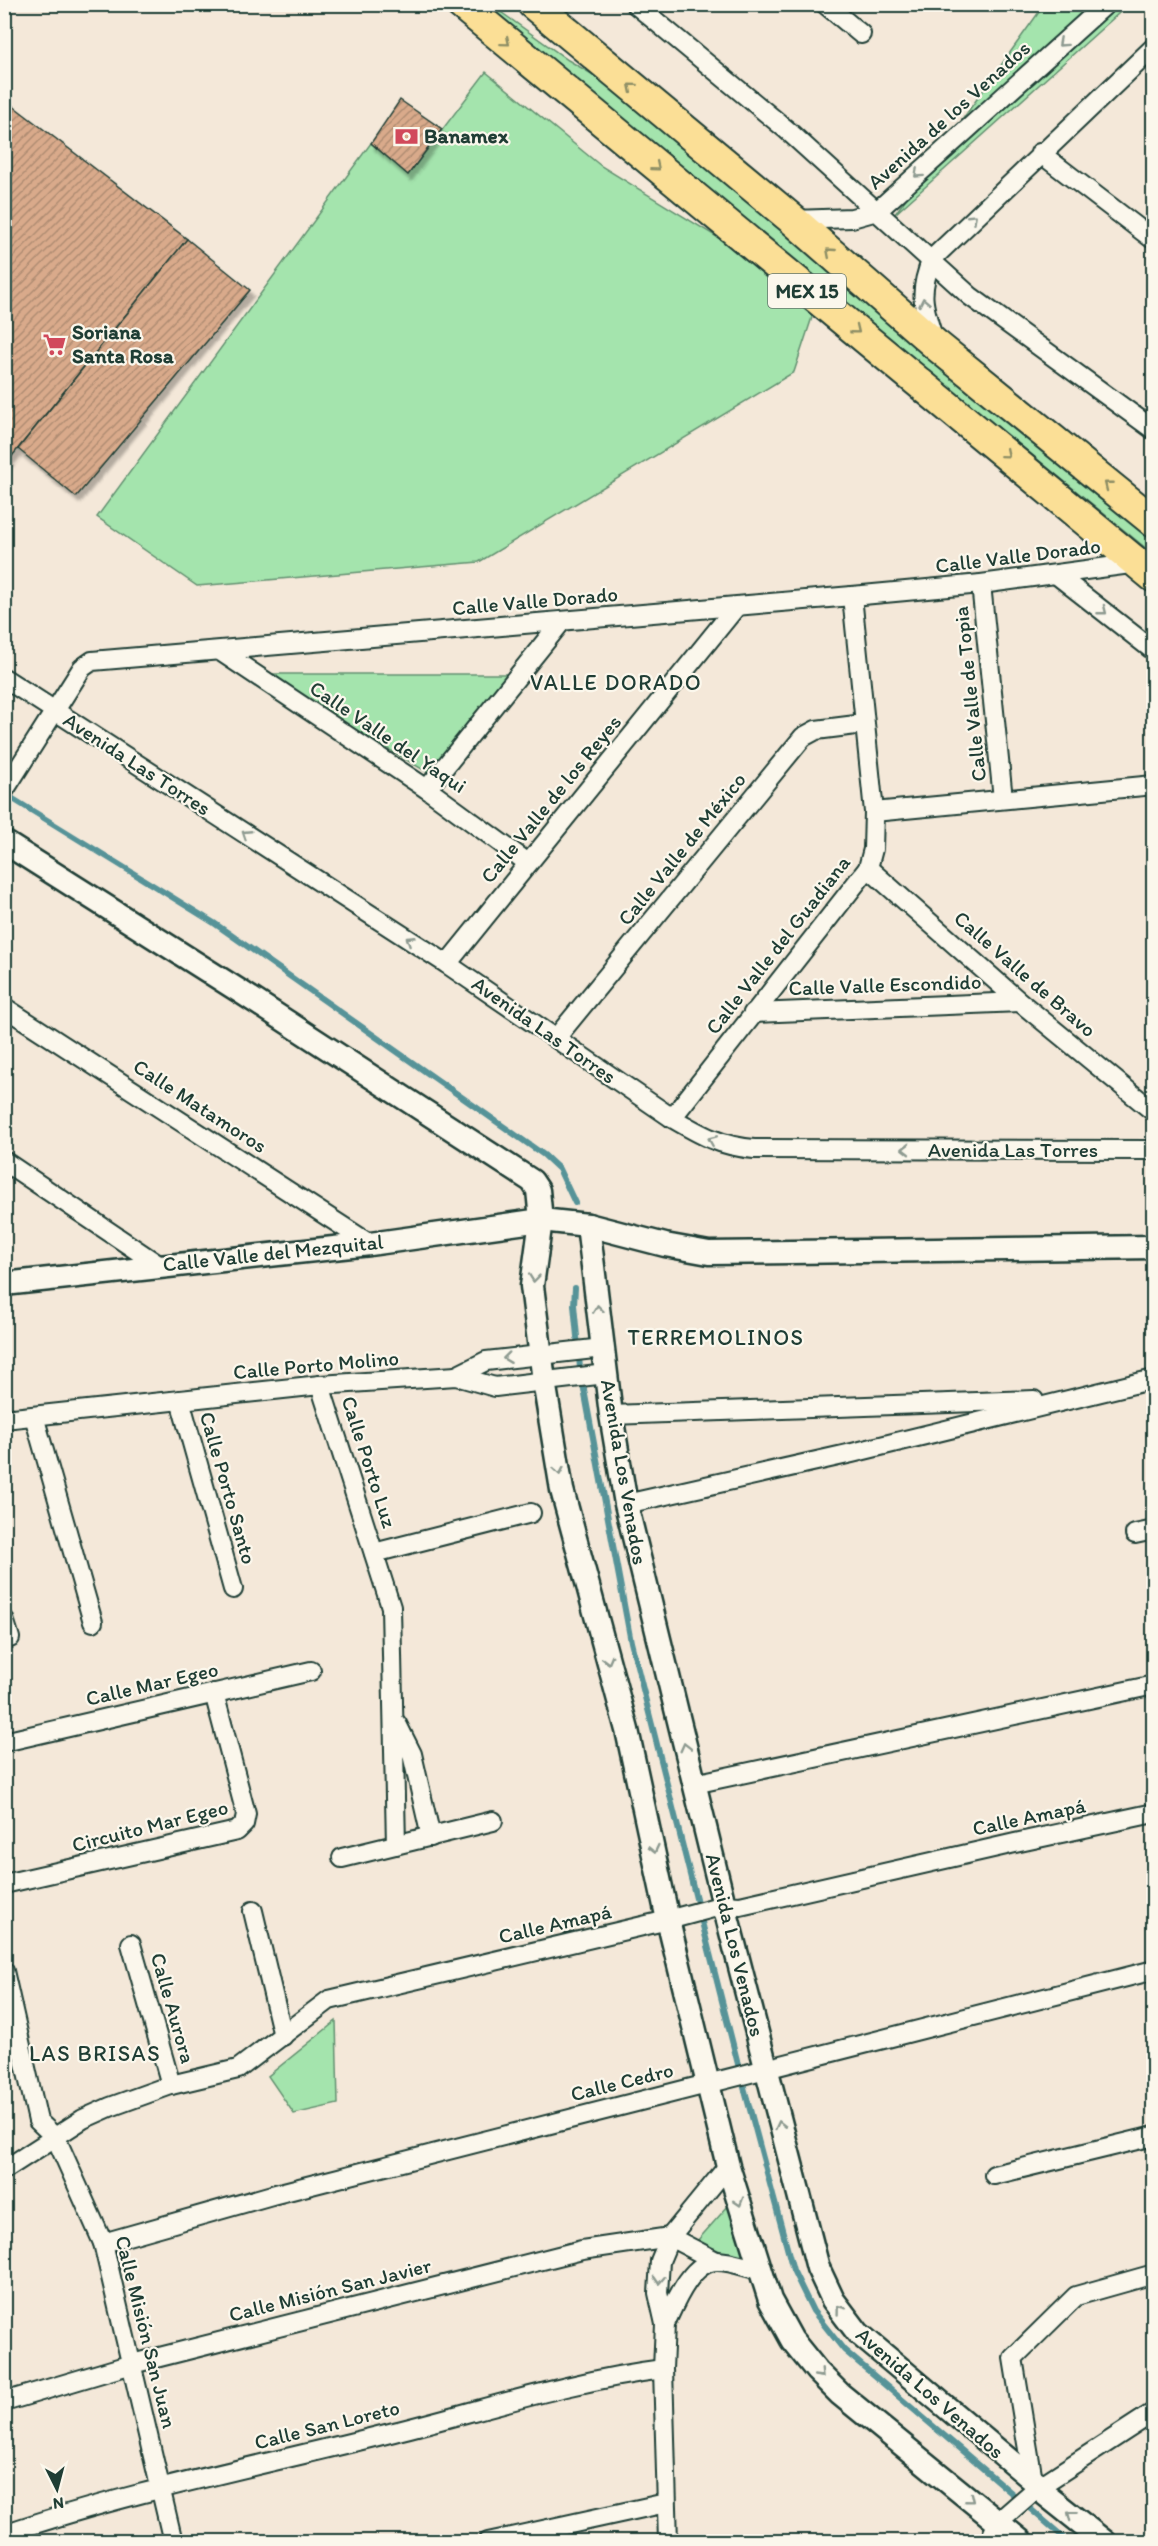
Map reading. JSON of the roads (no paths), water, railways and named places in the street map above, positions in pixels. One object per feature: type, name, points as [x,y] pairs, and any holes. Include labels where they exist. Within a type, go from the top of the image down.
[{"type":"highway","name":"MEX 15","points":[[461,4],[1146,570]]},
{"type":"highway","name":"MEX 15","points":[[533,4],[793,220],[936,345],[1154,522]]},
{"type":"street","points":[[635,4],[787,130],[932,259],[970,296],[1154,430]]},
{"type":"street","points":[[825,4],[861,34]]},
{"type":"street","name":"Avenida de los Venados","points":[[877,211],[1106,4]]},
{"type":"street","points":[[936,345],[922,291],[924,278],[932,259],[1040,153],[1154,47]]},
{"type":"street","points":[[1040,153],[1154,240]]},
{"type":"street","points":[[793,220],[852,218],[877,211]]},
{"type":"street","name":"Calle Valle Dorado","points":[[7,786],[82,668],[92,662],[736,607],[1057,575],[1146,570]]},
{"type":"street","points":[[1057,575],[1154,651]]},
{"type":"street","name":"Calle Valle de Topia","points":[[981,584],[1003,800]]},
{"type":"street","points":[[852,596],[874,812],[1154,786]]},
{"type":"street","name":"Calle Valle de los Reyes","points":[[447,963],[736,607]]},
{"type":"street","points":[[427,789],[562,621]]},
{"type":"street","name":"Calle Valle del Yaqui","points":[[220,651],[427,789],[528,863]]},
{"type":"street","name":"Avenida Las Torres","points":[[4,678],[447,963],[672,1118],[711,1140],[730,1147],[754,1149],[1154,1150]]},
{"type":"street","name":"Calle Valle de México","points":[[556,1038],[803,737],[816,730],[864,724]]},
{"type":"street","name":"Calle Valle del Guadiana","points":[[672,1118],[868,868],[873,849],[874,812]]},
{"type":"street","points":[[4,842],[241,992],[532,1181],[538,1191],[541,1220],[532,1286],[551,1353],[568,1517],[627,1730],[719,2081],[728,2166],[759,2270],[770,2300],[792,2340],[817,2371],[994,2532],[1022,2541]]},
{"type":"street","name":"Calle Valle de Bravo","points":[[868,868],[1020,1002],[1154,1112]]},
{"type":"street","name":"Calle Valle Escondido","points":[[753,1013],[1020,1002]]},
{"type":"street","name":"Calle Matamoros","points":[[4,1007],[370,1244]]},
{"type":"street","points":[[4,1161],[160,1266]]},
{"type":"street","points":[[541,1220],[588,1226],[709,1253],[1154,1247]]},
{"type":"street","name":"Calle Valle del Mezquital","points":[[4,1284],[370,1244],[541,1220]]},
{"type":"street","name":"Avenida Los Venados","points":[[588,1226],[597,1375],[611,1414],[626,1504],[694,1784],[716,1907],[758,2071],[818,2268],[833,2300],[858,2333],[1105,2541]]},
{"type":"street","name":"Calle Porto Molino","points":[[456,1376],[486,1361],[595,1349]]},
{"type":"street","name":"Calle Porto Molino","points":[[4,1419],[320,1385],[456,1376],[495,1387],[597,1375]]},
{"type":"street","points":[[626,1504],[852,1453],[1154,1379]]},
{"type":"street","name":"Calle Porto Luz","points":[[320,1385],[392,1615],[396,1845]]},
{"type":"street","points":[[611,1414],[1075,1399]]},
{"type":"street","name":"Calle Porto Santo","points":[[180,1400],[233,1589]]},
{"type":"street","points":[[34,1416],[93,1622]]},
{"type":"street","points":[[374,1553],[531,1513]]},
{"type":"street","points":[[1135,1534],[1154,1530]]},
{"type":"street","points":[[4,1619],[10,1638]]},
{"type":"street","name":"Calle Mar Egeo","points":[[4,1742],[311,1671]]},
{"type":"street","points":[[694,1784],[1154,1685]]},
{"type":"street","name":"Circuito Mar Egeo","points":[[4,1884],[237,1831],[244,1824],[246,1814],[214,1693]]},
{"type":"street","points":[[394,1719],[412,1754],[431,1837]]},
{"type":"street","name":"Calle Amapá","points":[[4,2170],[83,2119],[171,2085],[238,2069],[329,2000],[716,1907],[740,1906],[1015,1842],[1154,1813]]},
{"type":"street","points":[[342,1858],[493,1821]]},
{"type":"street","points":[[253,1911],[283,2036]]},
{"type":"street","name":"Calle Aurora","points":[[131,1944],[171,2085]]},
{"type":"street","name":"Calle Cedro","points":[[104,2243],[272,2195],[1154,1970]]},
{"type":"street","name":"Calle Misión San Juan","points":[[4,1971],[38,2121],[56,2138],[104,2243],[173,2541]]},
{"type":"street","points":[[994,2175],[1154,2136]]},
{"type":"street","points":[[668,2541],[663,2369],[665,2324],[658,2293],[660,2261],[670,2237],[728,2166]]},
{"type":"street","points":[[670,2237],[716,2261],[759,2270]]},
{"type":"street","name":"Calle Misión San Javier","points":[[4,2402],[132,2364],[582,2250],[670,2237]]},
{"type":"street","points":[[665,2324],[684,2285],[700,2268],[716,2261]]},
{"type":"street","points":[[1035,2484],[1013,2358],[1076,2296],[1154,2274]]},
{"type":"street","name":"Calle San Loreto","points":[[4,2534],[63,2514],[161,2489],[546,2393],[663,2369]]},
{"type":"street","points":[[994,2532],[1035,2484],[1154,2412]]},
{"type":"street","points":[[488,2541],[666,2503]]},
{"type":"waterway","points":[[5,794],[214,923],[544,1155],[559,1169],[575,1203]]},
{"type":"waterway","points":[[575,1288],[574,1305],[580,1368],[631,1642],[741,2076],[793,2270],[813,2311],[844,2350],[1069,2542]]},
{"type":"place","name":"Banamex","points":[[406,136]]},
{"type":"place","name":"Soriana Santa Rosa","points":[[54,344]]},
{"type":"district","name":"VALLE DORADO","points":[[616,682]]},
{"type":"district","name":"TERREMOLINOS","points":[[716,1337]]},
{"type":"district","name":"LAS BRISAS","points":[[95,2053]]}]
